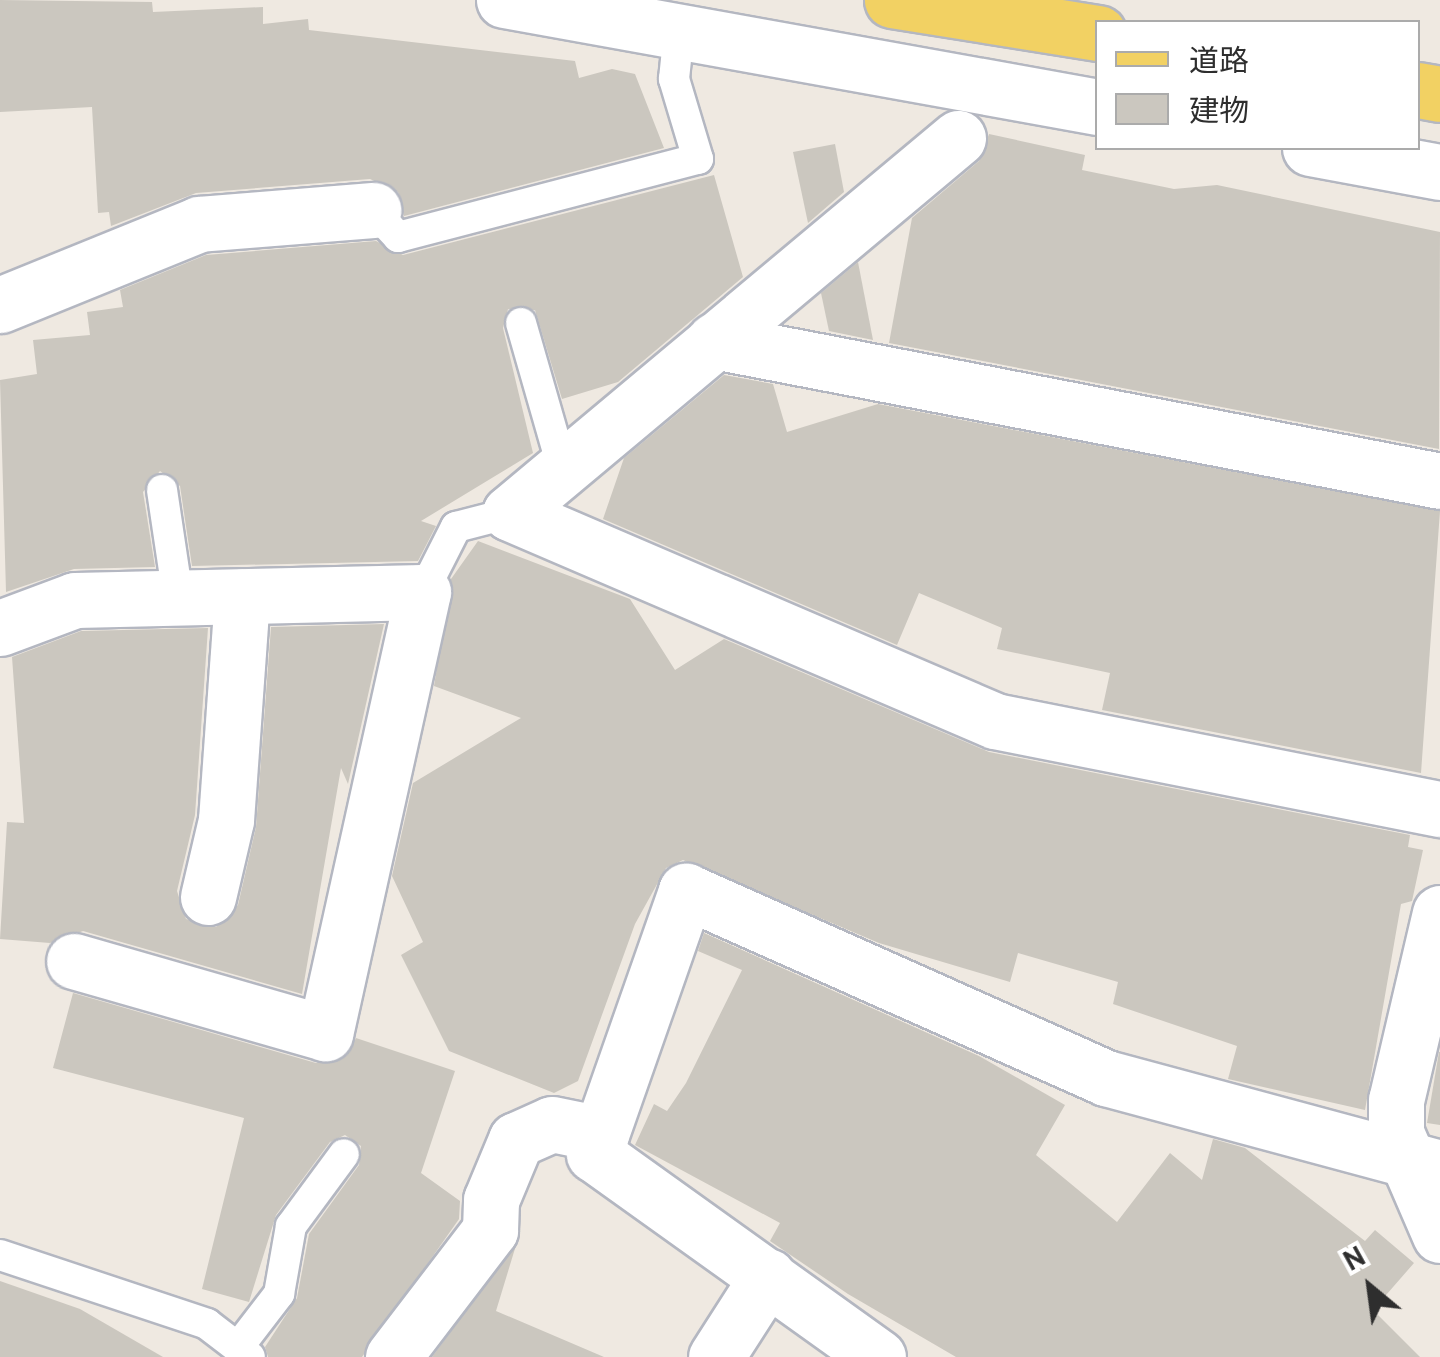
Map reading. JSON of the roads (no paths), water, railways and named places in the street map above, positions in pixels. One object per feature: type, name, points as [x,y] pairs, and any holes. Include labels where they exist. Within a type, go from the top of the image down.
[{"type":"main road","points":[[892,0],[1095,34]]},
{"type":"street","points":[[504,0],[1095,106]]},
{"type":"street","points":[[958,138],[510,514],[995,720],[1440,809]]},
{"type":"street","points":[[1321,150],[1440,172]]},
{"type":"street","points":[[0,304],[199,224],[373,210]]},
{"type":"street","points":[[714,341],[1440,481]]},
{"type":"street","points":[[0,628],[75,600],[424,592],[325,1034],[74,961]]},
{"type":"street","points":[[208,897],[226,820],[242,596]]},
{"type":"street","points":[[878,1357],[594,1154],[694,888],[1106,1078],[1424,1166]]},
{"type":"street","points":[[1440,912],[1396,1100],[1424,1166],[1440,1235]]},
{"type":"street","points":[[393,1357],[490,1230],[491,1200],[516,1140],[552,1124],[601,1134]]},
{"type":"street","points":[[716,1357],[768,1276]]},
{"type":"lane","points":[[373,210],[398,237],[698,159],[674,79],[679,31]]},
{"type":"lane","points":[[958,138],[978,84]]},
{"type":"lane","points":[[521,323],[563,469]]},
{"type":"lane","points":[[162,490],[178,597]]},
{"type":"lane","points":[[424,592],[456,527],[510,514]]},
{"type":"lane","points":[[0,1255],[207,1324],[245,1352],[279,1294],[291,1226],[344,1154]]}]
